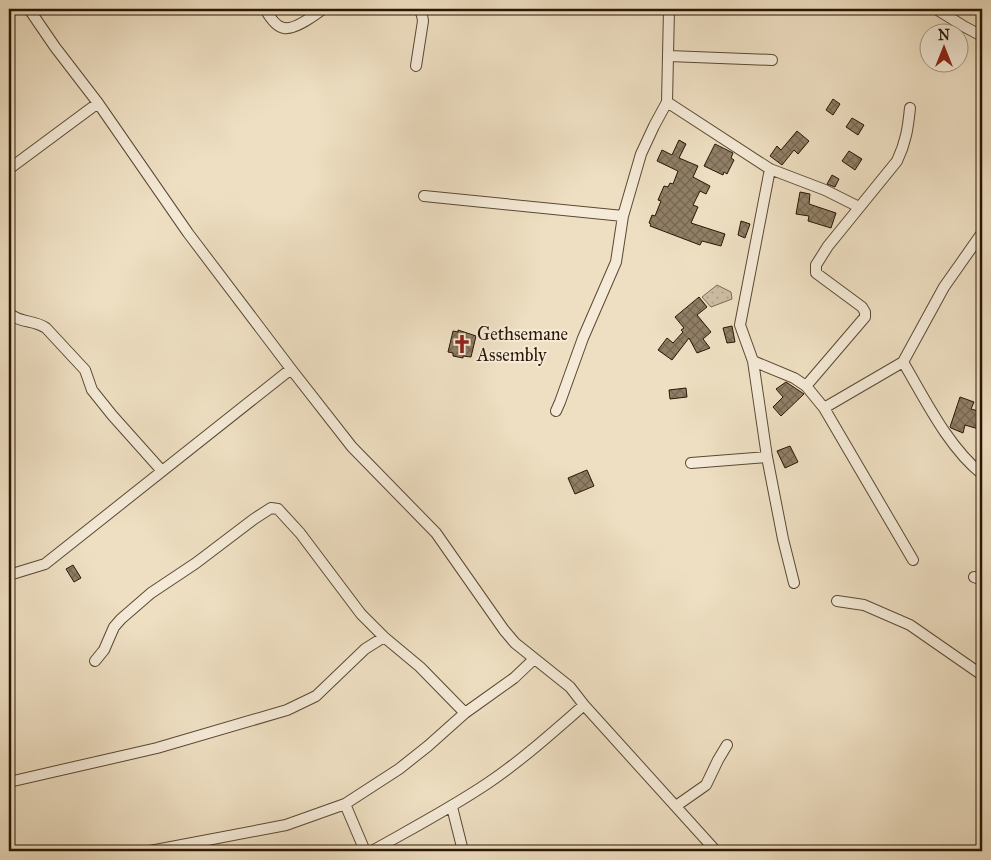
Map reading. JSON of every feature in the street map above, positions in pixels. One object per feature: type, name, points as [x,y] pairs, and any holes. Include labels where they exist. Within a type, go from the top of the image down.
[{"type":"street","points":[[29,9],[188,232],[352,447],[436,533],[515,643],[570,687],[584,705],[716,851]]},
{"type":"street","points":[[265,9],[279,26],[289,28],[307,21],[323,9]]},
{"type":"street","points":[[416,66],[423,22],[419,9]]},
{"type":"street","points":[[556,411],[583,338],[616,262],[623,216],[641,154],[667,102],[669,9]]},
{"type":"street","points":[[936,9],[982,36]]},
{"type":"street","points":[[669,56],[772,60]]},
{"type":"street","points":[[667,102],[770,169],[825,190],[859,207]]},
{"type":"street","points":[[9,169],[98,104]]},
{"type":"street","points":[[806,386],[864,317],[865,312],[862,307],[816,274],[816,265],[828,246],[897,161],[907,135],[910,108]]},
{"type":"street","points":[[770,169],[740,319],[742,332],[753,361],[767,457],[781,532],[794,583]]},
{"type":"street","points":[[424,196],[623,216]]},
{"type":"street","points":[[824,408],[903,362],[944,287],[982,233]]},
{"type":"street","points":[[9,312],[15,318],[34,322],[46,328],[85,370],[92,390],[162,471]]},
{"type":"street","points":[[753,361],[788,375],[806,386],[824,408],[913,560]]},
{"type":"street","points":[[903,362],[956,447],[970,464],[982,474]]},
{"type":"street","points":[[9,575],[46,564],[291,369]]},
{"type":"street","points":[[690,463],[767,457]]},
{"type":"street","points":[[95,661],[104,650],[114,627],[121,619],[151,593],[196,563],[271,508],[278,509],[284,514],[361,614],[384,637],[420,667],[465,713]]},
{"type":"street","points":[[836,601],[864,605],[910,625],[982,674]]},
{"type":"street","points":[[9,782],[157,748],[287,710],[316,696],[365,649],[384,637]]},
{"type":"street","points":[[150,851],[286,825],[345,804],[428,746],[465,713],[504,686],[534,659]]},
{"type":"street","points":[[372,851],[452,807],[490,782],[584,705]]},
{"type":"street","points":[[676,806],[706,785],[727,745]]},
{"type":"street","points":[[345,804],[365,851]]},
{"type":"street","points":[[452,807],[463,851]]},
{"type":"shaded area","points":[[717,285],[731,292],[732,299],[711,307],[702,297]]},
{"type":"building","points":[[833,99],[840,104],[833,115],[826,110]]},
{"type":"building","points":[[852,118],[864,125],[858,135],[846,127]]},
{"type":"building","points":[[797,131],[809,141],[798,154],[794,150],[782,165],[770,156],[777,146],[781,150]]},
{"type":"building","points":[[679,140],[686,144],[679,158],[698,166],[693,177],[710,186],[706,194],[700,191],[693,205],[698,207],[691,223],[725,234],[721,246],[702,241],[700,245],[650,226],[651,224],[649,223],[652,215],[655,216],[661,201],[658,200],[664,186],[668,187],[670,183],[673,184],[678,171],[657,161],[662,150],[672,155]]},
{"type":"building","points":[[715,144],[733,153],[731,158],[734,160],[727,174],[724,172],[723,175],[704,166]]},
{"type":"building","points":[[849,151],[862,159],[855,170],[842,161]]},
{"type":"building","points":[[832,175],[839,179],[835,187],[827,184]]},
{"type":"building","points":[[800,192],[810,194],[809,204],[836,213],[831,228],[808,221],[809,216],[796,214]]},
{"type":"building","points":[[741,221],[750,224],[745,238],[738,235]]},
{"type":"building","points":[[699,297],[707,307],[697,315],[711,332],[703,339],[710,348],[697,353],[689,338],[672,360],[658,350],[667,338],[673,343],[683,332],[681,330],[684,328],[675,317]]},
{"type":"building","points":[[732,326],[735,342],[727,343],[723,328]]},
{"type":"building","name":"Gethsemane Assembly","points":[[458,330],[476,336],[471,357],[453,356],[453,353],[448,352],[453,331],[458,332]]},
{"type":"building","points":[[786,382],[804,394],[781,416],[773,407],[783,397],[776,389]]},
{"type":"building","points":[[686,388],[687,397],[670,399],[669,390]]},
{"type":"building","points":[[960,397],[974,402],[971,409],[982,412],[982,430],[965,425],[963,433],[950,427]]},
{"type":"building","points":[[790,446],[798,462],[785,468],[777,451]]},
{"type":"building","points":[[587,470],[594,486],[575,494],[568,478]]},
{"type":"building","points":[[73,565],[81,578],[74,582],[66,569]]},
{"type":"place","name":"Gethsemane Assembly","points":[[462,344]]}]
